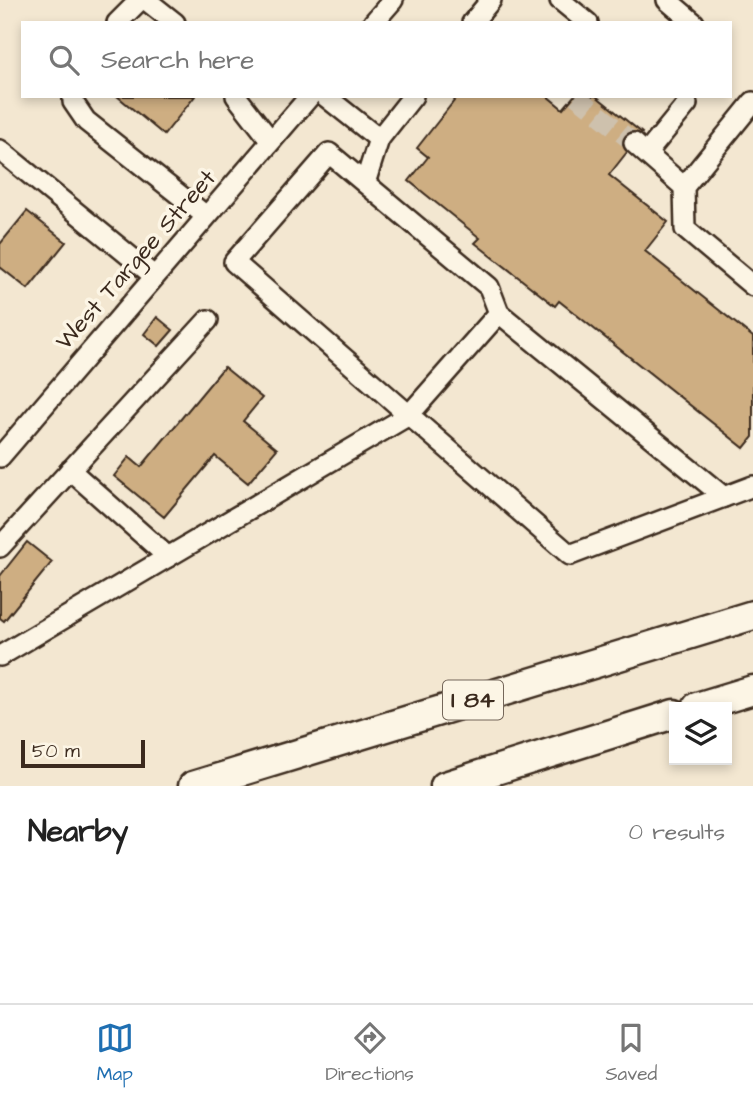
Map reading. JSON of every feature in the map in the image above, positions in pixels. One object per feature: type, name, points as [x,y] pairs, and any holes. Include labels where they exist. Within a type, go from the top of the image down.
[{"type":"highway","name":"I 84","points":[[193,786],[753,615]]},
{"type":"highway","points":[[713,702],[753,690]]},
{"type":"highway","points":[[445,786],[669,716]]},
{"type":"street","points":[[119,21],[140,0]]},
{"type":"street","points":[[146,0],[172,21]]},
{"type":"street","points":[[375,21],[393,0]]},
{"type":"street","points":[[560,0],[586,21]]},
{"type":"street","points":[[667,0],[692,21]]},
{"type":"street","points":[[73,98],[86,121],[206,216]]},
{"type":"street","points":[[238,98],[271,141]]},
{"type":"street","name":"West Targee Street","points":[[0,457],[308,98]]},
{"type":"street","points":[[328,98],[379,139]]},
{"type":"street","points":[[365,183],[379,139],[411,98]]},
{"type":"street","points":[[684,187],[641,148],[686,99]]},
{"type":"street","points":[[753,103],[684,187],[685,229],[753,286]]},
{"type":"street","points":[[0,150],[154,276]]},
{"type":"street","points":[[724,497],[499,313],[489,287],[329,153],[233,262],[570,555],[724,497],[753,486]]},
{"type":"street","points":[[0,656],[409,415],[499,313]]},
{"type":"street","points":[[0,547],[208,320]]},
{"type":"street","points":[[70,470],[168,557]]},
{"type":"building","points":[[119,98],[193,98],[164,135]]},
{"type":"building","points":[[456,98],[549,98],[563,109],[572,98],[598,98],[642,133],[609,175],[668,222],[645,251],[753,337],[753,437],[744,448],[559,301],[555,306],[475,243],[480,238],[409,181],[428,157],[417,148]]},
{"type":"building","points":[[27,211],[66,242],[28,289],[0,267],[0,244]]},
{"type":"building","points":[[157,317],[173,330],[159,346],[144,334]]},
{"type":"building","points":[[224,367],[262,398],[243,421],[277,449],[248,483],[215,456],[164,517],[114,476],[129,457],[141,467]]},
{"type":"building","points":[[27,542],[52,562],[4,621],[0,618],[0,576]]},
{"type":"tunnel","points":[[578,98],[634,143]]}]
